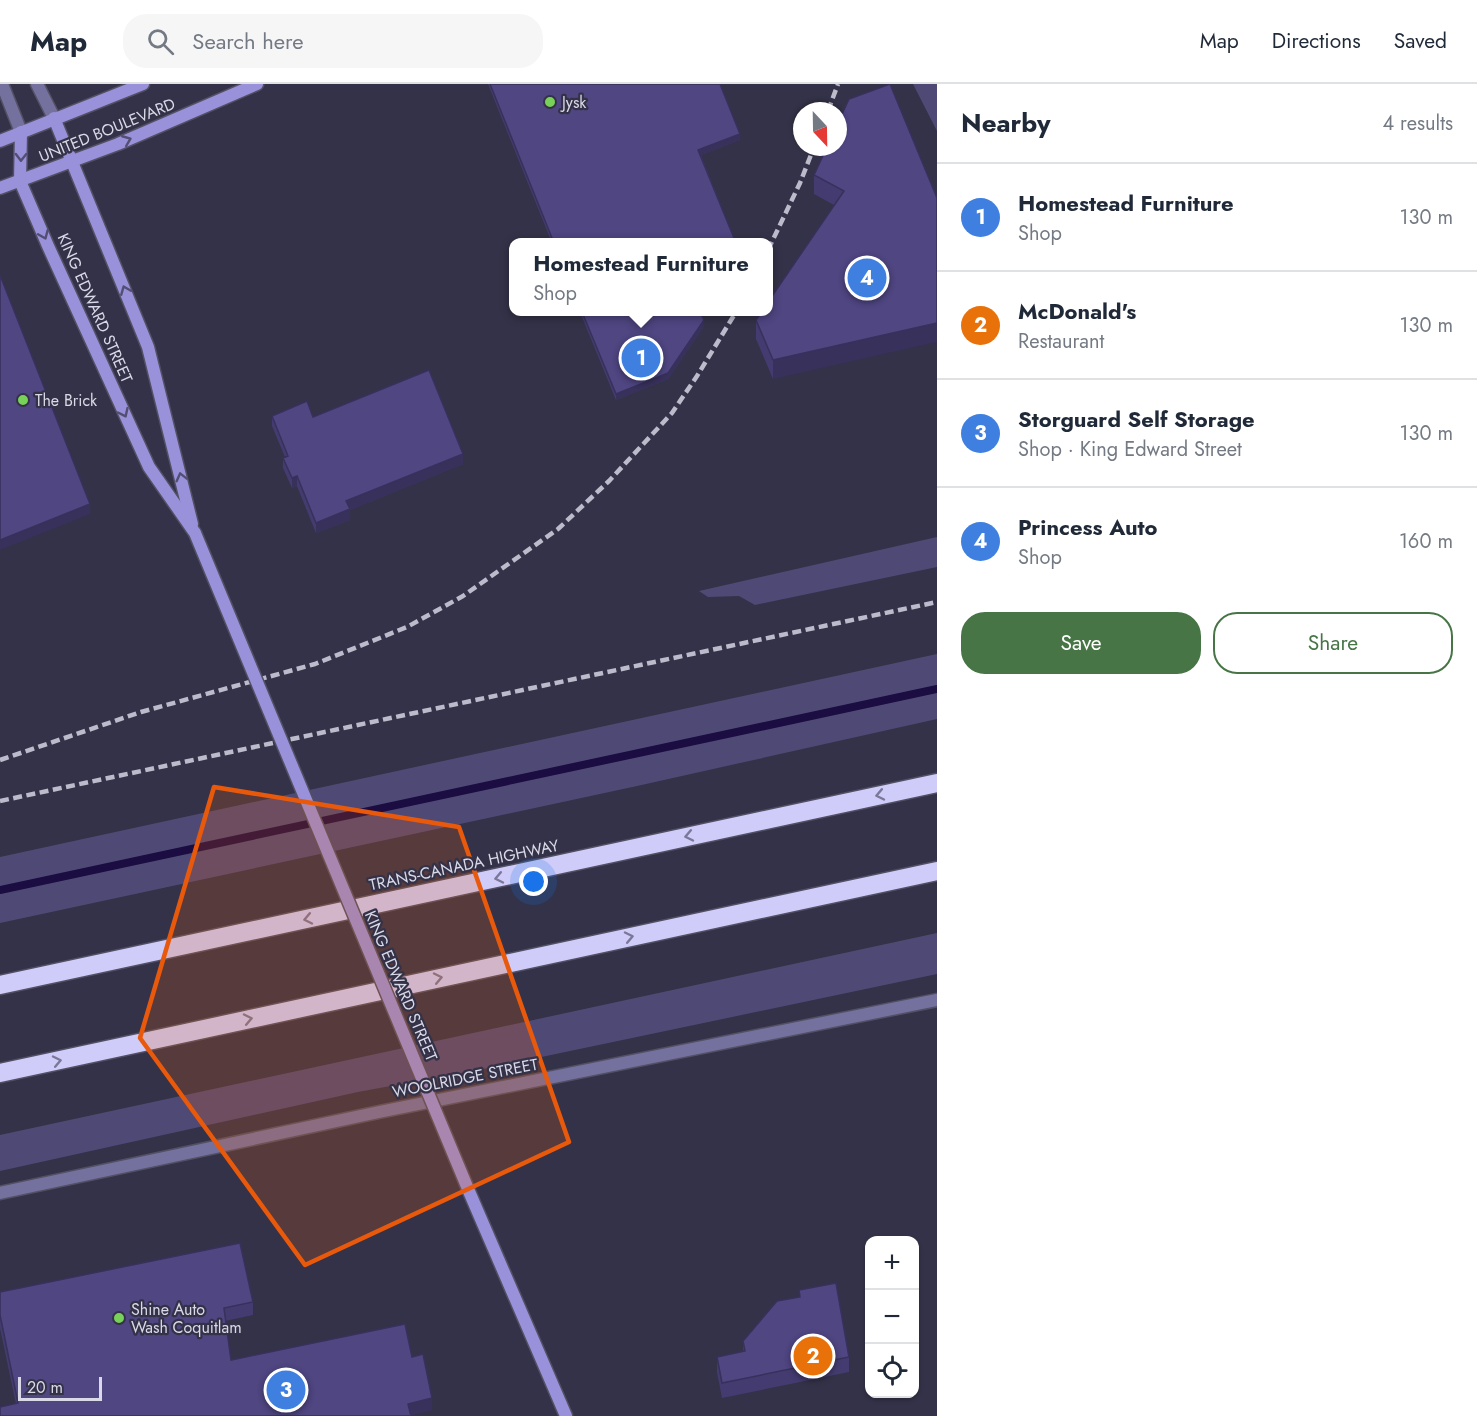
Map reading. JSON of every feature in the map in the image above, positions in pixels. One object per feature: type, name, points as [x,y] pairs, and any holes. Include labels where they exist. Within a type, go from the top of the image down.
[{"type":"highway","name":"TRANS-CANADA HIGHWAY","points":[[0,985],[937,783]]},
{"type":"highway","points":[[0,1073],[937,871]]},
{"type":"main road","name":"UNITED BOULEVARD","points":[[0,141],[143,84]]},
{"type":"main road","name":"UNITED BOULEVARD","points":[[0,188],[73,162],[257,84]]},
{"type":"main road","name":"KING EDWARD STREET","points":[[54,118],[148,347],[195,533],[468,1189],[567,1416]]},
{"type":"main road","name":"KING EDWARD STREET","points":[[21,132],[20,181],[149,467],[195,533]]},
{"type":"street","name":"KING EDWARD STREET","points":[[2,84],[21,132]]},
{"type":"street","name":"KING EDWARD STREET","points":[[37,84],[54,118]]},
{"type":"street","name":"WOOLRIDGE STREET","points":[[0,1193],[379,1112],[937,1000]]},
{"type":"highlighted area","points":[[214,787],[459,827],[569,1142],[305,1265],[140,1038]]},
{"type":"shaded area","points":[[913,84],[937,84],[937,131]]},
{"type":"shaded area","points":[[937,537],[937,567],[755,605],[739,596],[708,597],[699,591]]},
{"type":"shaded area","points":[[937,654],[937,719],[0,923],[0,857]]},
{"type":"shaded area","points":[[937,933],[937,974],[494,1067],[358,1092],[0,1171],[0,1135]]},
{"type":"building","points":[[490,84],[720,84],[740,134],[698,150],[734,238],[552,238]]},
{"type":"building","points":[[890,84],[937,198],[937,323],[773,360],[756,320],[759,316],[773,316],[773,295],[844,191],[814,175],[823,156],[847,156],[847,103],[849,99]]},
{"type":"building","name":"The Brick","points":[[0,275],[90,504],[0,540]]},
{"type":"building","points":[[584,316],[702,316],[704,320],[668,373],[616,394]]},
{"type":"building","points":[[429,370],[463,454],[346,501],[350,509],[316,523],[297,476],[292,478],[283,458],[288,456],[272,416],[307,401],[313,417]]},
{"type":"building","points":[[240,1243],[253,1302],[224,1308],[231,1360],[405,1324],[412,1357],[423,1354],[432,1398],[408,1404],[411,1416],[0,1416],[0,1407],[18,1403],[0,1315],[0,1292]]},
{"type":"building","points":[[836,1283],[849,1357],[722,1383],[717,1357],[745,1351],[743,1341],[777,1301],[800,1297],[799,1290]]},
{"type":"waterway","points":[[0,890],[937,689]]},
{"type":"railway","points":[[831,102],[838,84]]},
{"type":"railway","points":[[773,240],[810,156]]},
{"type":"railway","points":[[0,760],[141,712],[315,664],[407,627],[463,596],[558,529],[609,481],[672,413],[734,316]]},
{"type":"railway","points":[[0,801],[937,602]]},
{"type":"place","name":"Jysk","points":[[550,102]]},
{"type":"place","name":"Princess Auto","points":[[867,278]]},
{"type":"place","name":"Homestead Furniture","points":[[641,358]]},
{"type":"place","name":"The Brick","points":[[23,400]]},
{"type":"place","name":"Shine Auto Wash Coquitlam","points":[[119,1318]]},
{"type":"place","name":"McDonald's","points":[[813,1356]]},
{"type":"place","name":"Storguard Self Storage","points":[[286,1390]]}]
